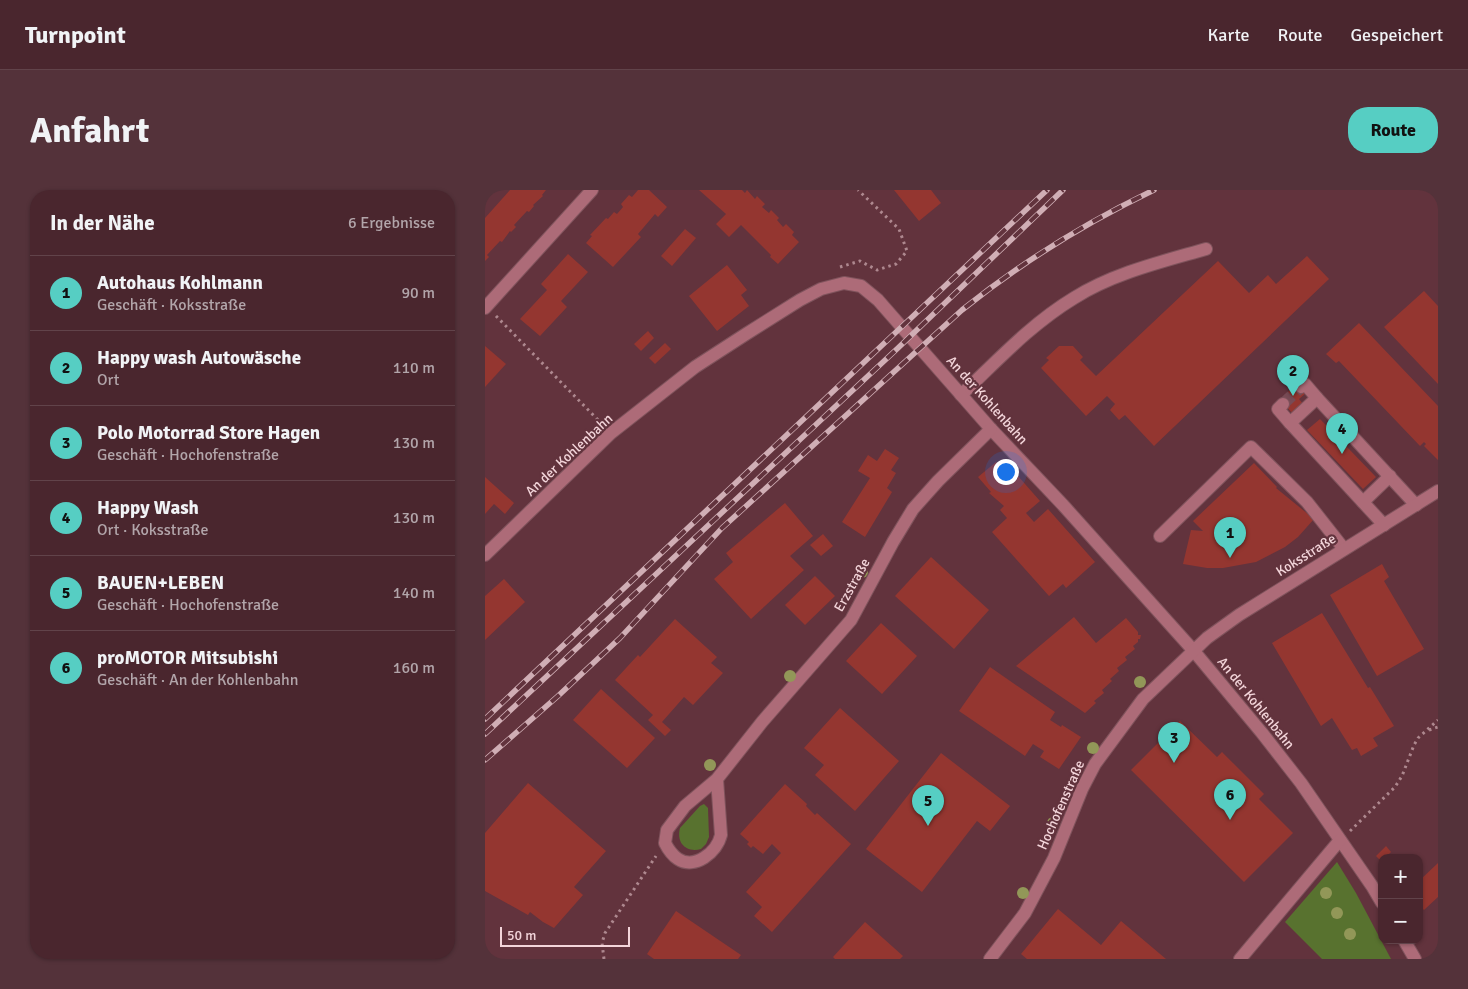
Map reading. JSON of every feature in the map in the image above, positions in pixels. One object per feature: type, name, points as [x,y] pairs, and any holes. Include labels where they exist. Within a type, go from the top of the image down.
[{"type":"street","points":[[486,307],[592,190]]},
{"type":"street","points":[[961,395],[1038,323],[1075,297],[1130,271],[1206,249]]},
{"type":"street","name":"An der Kohlenbahn","points":[[485,555],[611,434],[695,367],[800,300],[821,290],[844,283],[861,286],[878,300],[991,429],[1069,512],[1193,650],[1301,783],[1380,899]]},
{"type":"street","points":[[1303,386],[1317,398],[1416,505]]},
{"type":"street","points":[[1290,423],[1317,398]]},
{"type":"street","points":[[1280,406],[1290,423],[1384,525]]},
{"type":"street","name":"Erzstraße","points":[[665,843],[667,830],[685,806],[717,779],[762,722],[851,620],[913,509],[938,481],[991,429]]},
{"type":"street","points":[[1159,536],[1251,447],[1307,502],[1344,549]]},
{"type":"street","points":[[1363,502],[1390,476]]},
{"type":"street","name":"Koksstraße","points":[[1193,650],[1239,615],[1438,491]]},
{"type":"street","name":"Hochofenstraße","points":[[990,959],[1025,912],[1054,858],[1081,789],[1095,764],[1143,699],[1193,650]]},
{"type":"street","points":[[665,843],[678,859],[686,862],[704,858],[719,844],[721,835],[717,779]]},
{"type":"street","points":[[1240,959],[1340,840]]},
{"type":"street","points":[[1406,944],[1415,959]]},
{"type":"path","points":[[833,270],[860,261],[877,270],[896,264],[907,251],[899,229],[858,190]]},
{"type":"path","points":[[486,307],[591,413]]},
{"type":"path","points":[[1340,840],[1395,787],[1402,776],[1414,745],[1438,720]]},
{"type":"path","points":[[1426,731],[1438,727]]},
{"type":"path","points":[[604,959],[602,943],[605,933],[665,843]]},
{"type":"green space","points":[[704,804],[708,808],[709,837],[701,849],[691,850],[683,846],[679,838],[680,828]]},
{"type":"green space","points":[[1337,862],[1378,934],[1378,944],[1383,944],[1391,959],[1322,959],[1285,922]]},
{"type":"building","points":[[510,190],[546,190],[529,212],[527,211],[514,225],[516,227],[487,255],[489,257],[485,261],[485,218]]},
{"type":"building","points":[[638,190],[649,190],[667,207],[658,217],[655,214],[638,234],[641,237],[613,267],[586,243],[592,236],[590,235],[606,218],[608,219],[614,212],[617,214],[623,207],[621,204],[629,195],[632,197]]},
{"type":"building","points":[[699,190],[742,190],[745,193],[747,190],[755,199],[757,196],[765,204],[762,207],[769,213],[771,210],[779,218],[777,220],[783,227],[786,224],[794,232],[792,235],[799,242],[778,264],[741,225],[729,237],[716,224],[726,214]]},
{"type":"building","points":[[894,190],[931,190],[941,203],[919,221]]},
{"type":"building","points":[[685,229],[696,238],[672,266],[661,256]]},
{"type":"building","points":[[568,254],[588,272],[561,301],[567,307],[540,336],[520,319],[547,290],[541,284]]},
{"type":"building","points":[[1307,256],[1329,279],[1154,446],[1125,415],[1119,420],[1110,410],[1115,404],[1107,396],[1086,416],[1041,368],[1049,360],[1046,358],[1059,346],[1073,346],[1083,357],[1080,360],[1096,376],[1218,261],[1249,293],[1268,275],[1276,284]]},
{"type":"building","points":[[727,265],[747,290],[741,295],[749,306],[717,331],[689,296]]},
{"type":"building","points":[[1424,291],[1438,306],[1438,384],[1384,327]]},
{"type":"building","points":[[1359,323],[1438,406],[1438,460],[1424,446],[1426,444],[1424,442],[1420,446],[1339,361],[1336,363],[1326,354]]},
{"type":"building","points":[[648,331],[654,338],[641,351],[634,344]]},
{"type":"building","points":[[665,343],[671,349],[655,364],[649,358]]},
{"type":"building","points":[[485,346],[506,364],[485,387]]},
{"type":"building","points":[[1297,383],[1306,393],[1299,399],[1304,405],[1294,415],[1280,400]]},
{"type":"building","points":[[1320,419],[1376,477],[1363,489],[1307,430]]},
{"type":"building","points":[[885,449],[899,458],[891,470],[896,473],[887,488],[892,492],[865,537],[842,522],[870,478],[858,471],[868,455],[877,461]]},
{"type":"building","points":[[1004,460],[1040,501],[1026,513],[1034,522],[1048,509],[1095,562],[1066,588],[1063,584],[1049,596],[992,532],[1007,518],[1000,510],[1004,506],[989,493],[991,492],[978,477],[996,462],[998,465]]},
{"type":"building","points":[[1254,463],[1276,488],[1314,519],[1298,537],[1285,547],[1256,562],[1223,568],[1207,568],[1183,564],[1191,530],[1203,531],[1193,521]]},
{"type":"building","points":[[485,477],[514,503],[505,514],[494,504],[485,514]]},
{"type":"building","points":[[785,503],[813,536],[790,556],[804,570],[751,619],[714,579],[733,562],[726,553]]},
{"type":"building","points":[[823,534],[833,546],[821,556],[810,545]]},
{"type":"building","points":[[931,557],[989,610],[954,649],[895,596]]},
{"type":"building","points":[[1382,564],[1389,577],[1384,581],[1424,649],[1377,676],[1330,595]]},
{"type":"building","points":[[815,576],[835,596],[805,625],[785,605]]},
{"type":"building","points":[[504,579],[525,602],[485,640],[485,596]]},
{"type":"building","points":[[1322,613],[1368,688],[1370,687],[1394,726],[1373,738],[1378,746],[1361,756],[1357,748],[1352,750],[1332,718],[1321,726],[1272,643]]},
{"type":"building","points":[[1074,617],[1096,643],[1126,618],[1138,632],[1138,635],[1141,635],[1138,642],[1133,646],[1135,649],[1125,657],[1127,660],[1117,668],[1119,671],[1102,690],[1104,693],[1094,701],[1096,703],[1085,713],[1016,666]]},
{"type":"building","points":[[675,619],[717,657],[711,663],[723,673],[693,705],[684,697],[662,722],[671,730],[665,736],[648,720],[653,715],[615,680],[638,655],[640,657]]},
{"type":"building","points":[[881,623],[917,656],[882,694],[846,661]]},
{"type":"building","points":[[990,667],[1055,712],[1050,720],[1081,737],[1059,769],[1040,757],[1044,751],[1033,744],[1025,756],[959,711]]},
{"type":"building","points":[[601,689],[655,738],[627,768],[573,720]]},
{"type":"building","points":[[840,708],[899,761],[855,811],[815,775],[824,765],[804,748]]},
{"type":"building","points":[[1180,721],[1217,757],[1222,752],[1264,794],[1259,799],[1293,833],[1244,882],[1131,770]]},
{"type":"building","points":[[941,753],[1010,806],[990,831],[977,821],[922,892],[866,849]]},
{"type":"building","points":[[528,783],[606,851],[574,887],[583,895],[554,928],[530,912],[528,915],[485,891],[485,833]]},
{"type":"building","points":[[785,784],[807,804],[806,806],[815,815],[817,813],[851,844],[772,932],[754,916],[762,907],[746,892],[781,853],[772,844],[763,854],[753,846],[751,848],[747,844],[749,842],[740,834]]},
{"type":"building","points":[[1386,846],[1391,852],[1389,854],[1378,854]]},
{"type":"building","points":[[1438,863],[1438,897],[1424,910],[1423,909],[1423,877]]},
{"type":"building","points":[[1058,909],[1101,945],[1121,921],[1166,959],[1027,959],[1021,954]]},
{"type":"building","points":[[676,911],[741,955],[738,959],[654,959],[647,954]]},
{"type":"building","points":[[865,922],[903,956],[900,959],[835,959],[833,957]]},
{"type":"tunnel","points":[[1283,404],[1301,387]]},
{"type":"railway","points":[[485,719],[1047,190]]},
{"type":"railway","points":[[485,734],[898,348],[1063,190]]},
{"type":"railway","points":[[485,760],[620,638],[722,528],[962,310],[1055,244],[1103,216],[1154,190]]},
{"type":"place","name":"Happy wash Autowäsche","points":[[1293,396]]},
{"type":"place","name":"Happy Wash","points":[[1342,454]]},
{"type":"place","name":"Autohaus Kohlmann","points":[[1230,558]]},
{"type":"place","name":"Polo Motorrad Store Hagen","points":[[1174,763]]},
{"type":"place","name":"proMOTOR Mitsubishi","points":[[1230,820]]},
{"type":"place","name":"BAUEN+LEBEN","points":[[928,826]]}]
